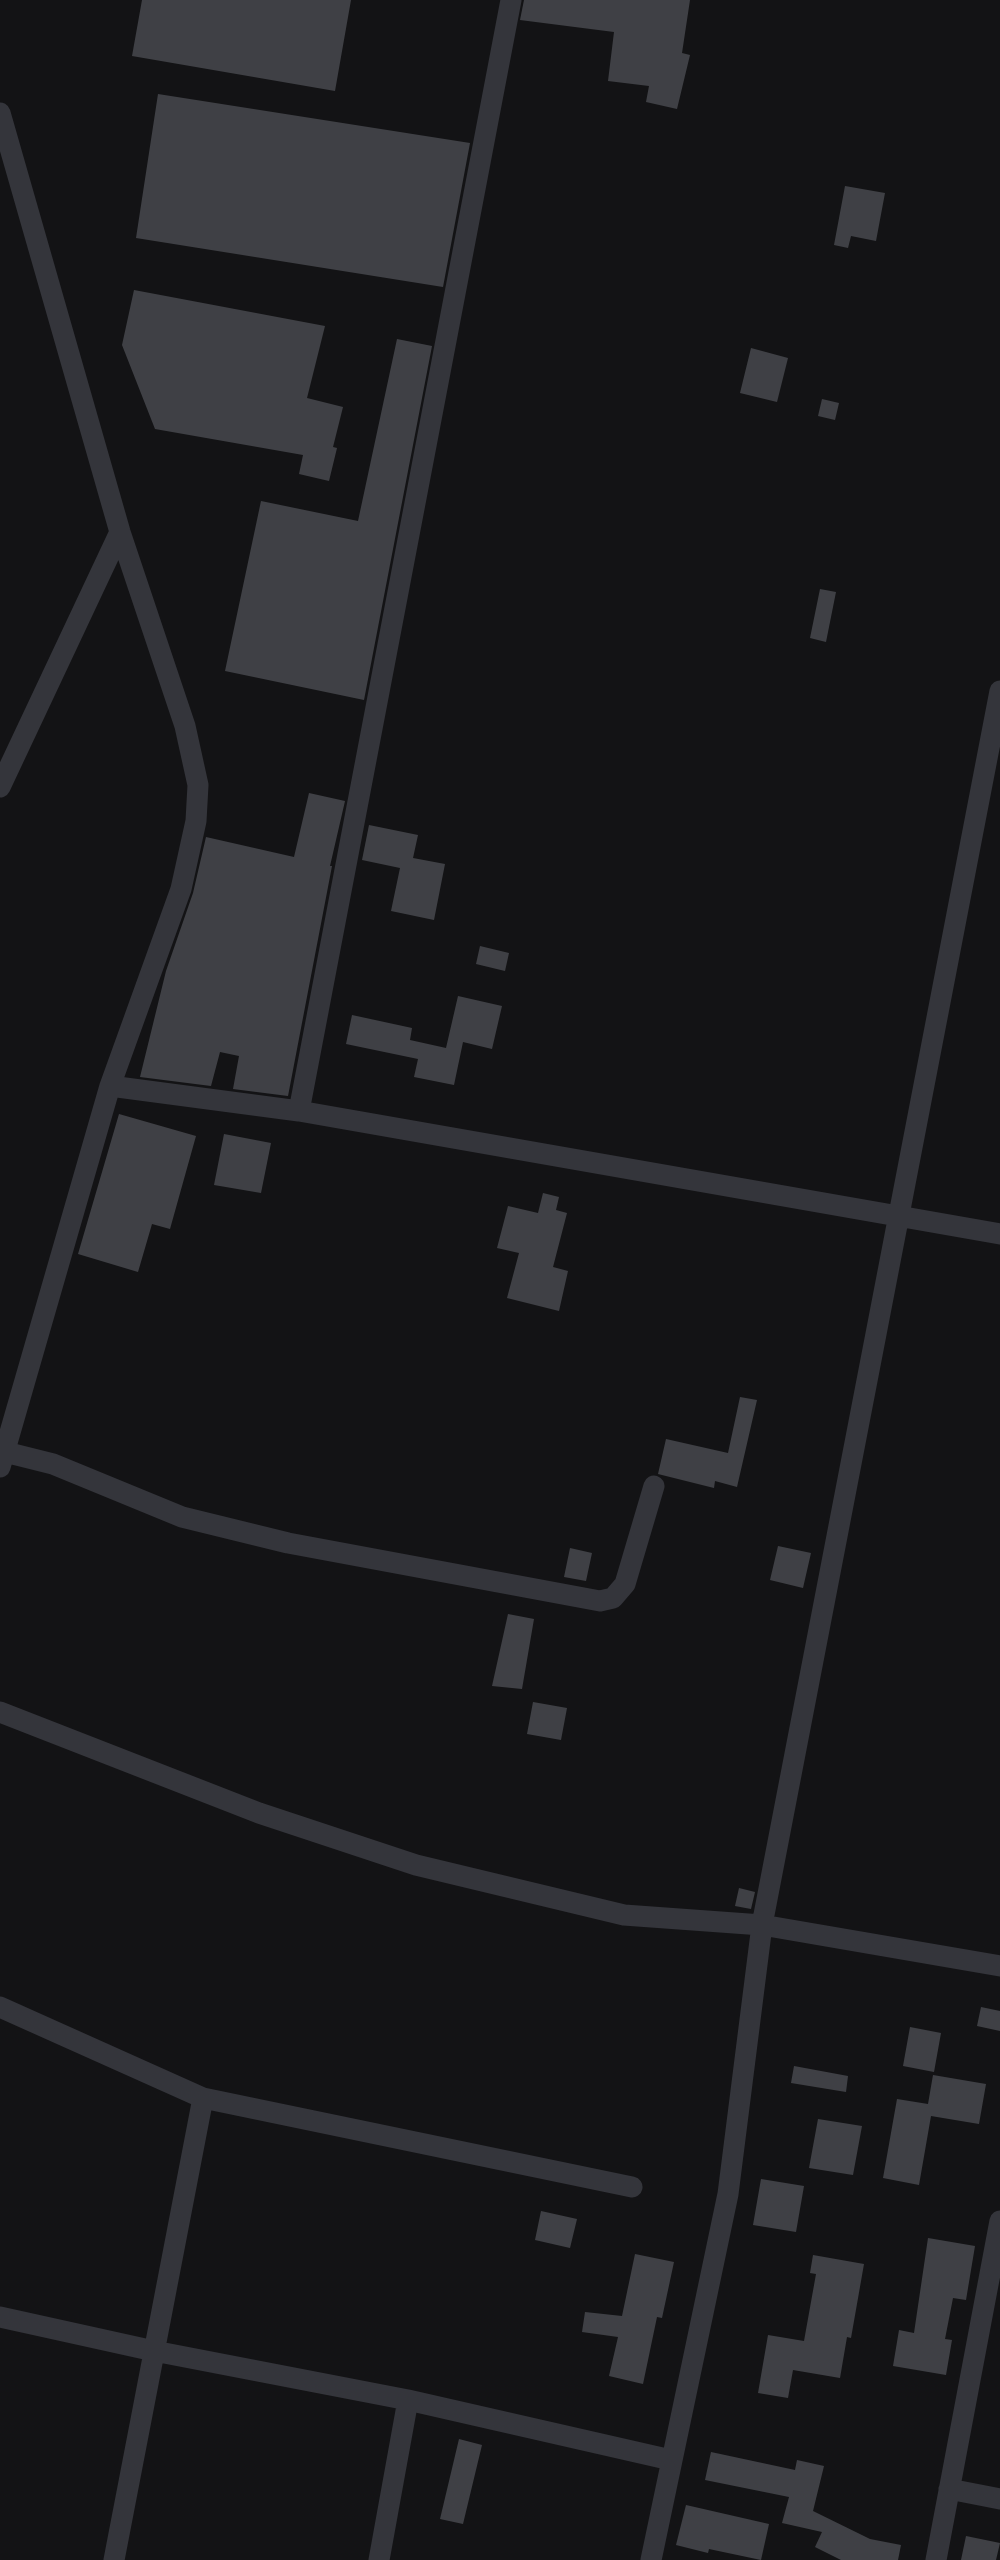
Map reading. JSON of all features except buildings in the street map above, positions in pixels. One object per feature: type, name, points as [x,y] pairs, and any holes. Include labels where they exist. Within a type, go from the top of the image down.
[{"type":"street","points":[[299,1111],[512,0]]},
{"type":"street","points":[[0,113],[4,144],[120,532],[185,726],[198,785],[196,821],[181,889],[110,1086],[2,1460],[53,1464],[195,1520],[288,1543],[600,1601],[612,1598],[625,1584],[654,1486]]},
{"type":"street","points":[[0,787],[120,532]]},
{"type":"street","points":[[651,2560],[728,2194],[762,1925],[1000,691]]},
{"type":"street","points":[[110,1086],[299,1111],[1000,1234]]},
{"type":"street","points":[[0,1712],[259,1813],[416,1865],[624,1915],[762,1925],[1000,1966]]},
{"type":"street","points":[[0,2007],[203,2098],[632,2187]]},
{"type":"street","points":[[114,2560],[203,2098]]},
{"type":"street","points":[[936,2560],[999,2232]]},
{"type":"street","points":[[0,2317],[154,2351],[408,2400],[671,2459]]},
{"type":"street","points":[[379,2560],[408,2400]]},
{"type":"street","points":[[949,2489],[1000,2499]]}]
